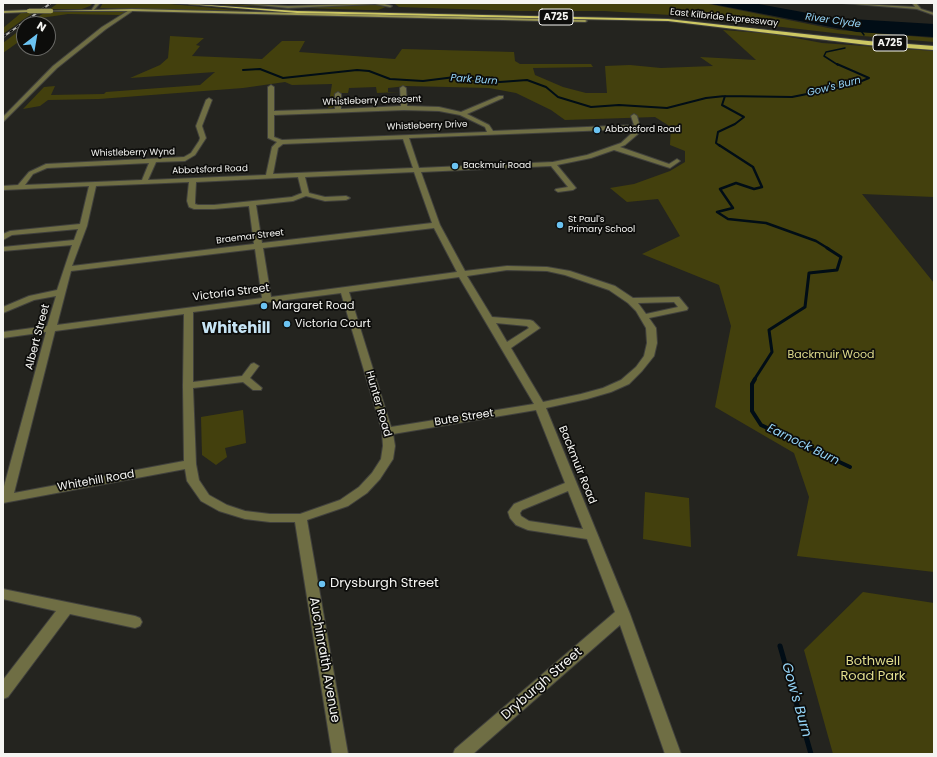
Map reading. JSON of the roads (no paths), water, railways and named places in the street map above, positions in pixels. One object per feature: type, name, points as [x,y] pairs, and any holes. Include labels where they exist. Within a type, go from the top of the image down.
[{"type":"highway","name":"East Kilbride Expressway","points":[[177,3],[304,12],[644,19],[699,23],[868,43],[934,47]]},
{"type":"highway","name":"East Kilbride Expressway","points":[[197,3],[275,9],[359,12],[656,17],[716,22],[870,41],[934,47]]},
{"type":"highway","points":[[359,12],[382,10],[390,6],[395,10],[415,13]]},
{"type":"highway","points":[[585,21],[691,25],[800,35]]},
{"type":"main road","points":[[3,12],[132,10],[585,21]]},
{"type":"street","points":[[92,10],[98,3]]},
{"type":"street","points":[[241,3],[296,7],[371,4],[390,6]]},
{"type":"street","points":[[844,3],[918,8],[934,14]]},
{"type":"street","points":[[913,3],[918,8]]},
{"type":"street","points":[[3,120],[55,67],[104,28],[132,10]]},
{"type":"street","points":[[269,176],[275,147],[281,142],[271,138],[271,87]]},
{"type":"street","points":[[402,88],[404,108]]},
{"type":"street","points":[[338,94],[338,111]]},
{"type":"street","points":[[462,114],[501,97]]},
{"type":"street","name":"Whistleberry Wynd","points":[[20,187],[31,173],[46,166],[92,163],[180,161],[189,157],[193,154],[202,141],[203,138],[199,126],[209,100]]},
{"type":"street","name":"Whistleberry Crescent","points":[[270,113],[404,108],[439,110],[462,114],[483,123],[491,133]]},
{"type":"street","points":[[634,116],[637,127]]},
{"type":"street","name":"Whistleberry Drive","points":[[281,142],[637,127]]},
{"type":"street","name":"Abbotsford Road","points":[[3,188],[553,164],[589,157],[615,148],[629,140],[635,134],[637,127]]},
{"type":"street","name":"Backmuir Road","points":[[405,136],[436,225],[462,274],[540,406],[623,614],[673,754]]},
{"type":"street","points":[[615,148],[670,166],[677,161]]},
{"type":"street","points":[[144,182],[154,162]]},
{"type":"street","points":[[553,164],[573,188],[558,190]]},
{"type":"street","points":[[301,175],[306,194]]},
{"type":"street","points":[[193,180],[191,201],[192,205],[197,207],[214,208],[252,204],[293,199],[306,194],[325,199],[346,198]]},
{"type":"street","name":"Albert Street","points":[[5,498],[52,329],[67,269],[78,242],[94,184]]},
{"type":"street","points":[[252,204],[268,301]]},
{"type":"street","name":"Braemar Street","points":[[67,269],[436,225]]},
{"type":"street","points":[[3,238],[10,233],[83,226]]},
{"type":"street","points":[[3,249],[78,242]]},
{"type":"street","name":"Victoria Street","points":[[3,335],[345,291],[507,268],[547,269],[586,278],[612,288],[631,301]]},
{"type":"street","name":"Hunter Road","points":[[300,518],[344,503],[364,490],[376,476],[387,459],[389,446],[387,431],[345,291]]},
{"type":"street","points":[[3,310],[32,298],[62,292]]},
{"type":"street","points":[[631,301],[676,299],[684,308],[644,316]]},
{"type":"street","name":"Bute Street","points":[[387,431],[540,406],[583,397],[607,390],[625,382],[640,369],[649,356],[652,343],[651,328],[644,316],[631,301]]},
{"type":"street","points":[[189,310],[188,386],[190,464],[193,481],[205,498],[223,508],[245,515],[270,518],[300,518]]},
{"type":"street","points":[[490,320],[530,323],[535,328],[506,347]]},
{"type":"street","points":[[188,386],[244,378],[254,366]]},
{"type":"street","points":[[244,378],[257,388]]},
{"type":"street","name":"Whitehill Road","points":[[5,498],[190,464]]},
{"type":"street","points":[[572,485],[518,507],[514,512],[516,518],[520,522],[528,525],[592,535]]},
{"type":"street","name":"Auchinraith Avenue","points":[[300,518],[340,754]]},
{"type":"street","points":[[3,594],[135,622]]},
{"type":"street","points":[[3,692],[67,608]]},
{"type":"street","name":"Dryburgh Street","points":[[461,754],[623,614]]},
{"type":"water","name":"River Clyde","points":[[707,3],[753,3],[835,18],[934,24],[934,37],[857,32]]},
{"type":"waterway","points":[[859,28],[864,35]]},
{"type":"waterway","name":"Gow's Burn","points":[[838,65],[824,56],[826,52],[845,48]]},
{"type":"waterway","name":"Gow's Burn","points":[[725,96],[792,97],[852,85],[869,78],[837,64]]},
{"type":"waterway","name":"Park Burn","points":[[243,70],[260,69],[283,78],[357,70],[369,71],[390,79],[423,81],[455,77],[500,82],[527,80],[546,87],[558,97],[591,107],[619,105],[667,108],[706,98],[725,96]]},
{"type":"waterway","name":"Earnock Burn","points":[[720,146],[716,143],[718,132],[735,124],[744,117],[722,105],[725,96]]},
{"type":"waterway","name":"Earnock Burn","points":[[719,145],[753,167],[762,187],[754,189],[736,183],[720,189],[733,208],[717,212],[728,219],[766,223],[816,241],[829,249]]},
{"type":"waterway","name":"Earnock Burn","points":[[754,380],[772,352],[769,330],[805,307],[809,273],[837,270],[841,257],[827,248]]},
{"type":"waterway","name":"Earnock Burn","points":[[755,379],[752,384],[752,411],[761,425],[850,467]]},
{"type":"waterway","name":"Gow's Burn","points":[[780,646],[811,754]]},
{"type":"railway","points":[[3,37],[51,3]]},
{"type":"place","name":"Abbotsford Road","points":[[597,130]]},
{"type":"place","name":"Backmuir Road","points":[[455,166]]},
{"type":"place","name":"St Paul's Primary School","points":[[560,225]]},
{"type":"place","name":"Margaret Road","points":[[264,306]]},
{"type":"place","name":"Victoria Court","points":[[287,324]]},
{"type":"place","name":"Drysburgh Street","points":[[322,584]]},
{"type":"district","name":"Whitehill","points":[[236,329]]},
{"type":"park label","name":"Backmuir Wood","points":[[831,355]]},
{"type":"park label","name":"Bothwell Road Park","points":[[873,670]]}]
